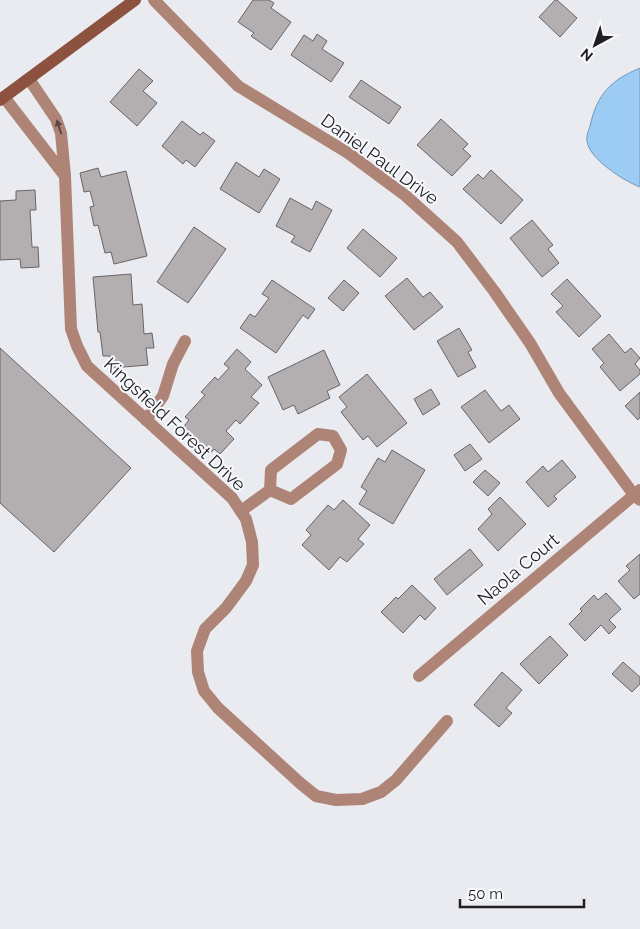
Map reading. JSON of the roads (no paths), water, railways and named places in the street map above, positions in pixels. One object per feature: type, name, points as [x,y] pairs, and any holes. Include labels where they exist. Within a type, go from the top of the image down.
[{"type":"street","points":[[65,176],[2,99],[135,0]]},
{"type":"street","name":"Daniel Paul Drive","points":[[154,0],[238,86],[348,153],[406,196],[458,242],[530,343],[559,393],[638,495]]},
{"type":"street","name":"Kingsfield Forest Drive","points":[[29,79],[56,119],[61,133],[65,176],[72,329],[77,346],[87,366],[232,498],[246,519],[252,542],[253,565],[246,581],[226,608],[205,629],[197,651],[198,672],[204,691],[218,708],[300,783],[316,796],[336,800],[362,799],[381,792],[396,780],[448,721]]},
{"type":"street","points":[[146,420],[163,396],[173,364],[185,341]]},
{"type":"street","points":[[318,434],[333,436],[341,450],[337,464],[290,499],[270,490],[271,470],[318,434]]},
{"type":"street","points":[[241,511],[270,490]]},
{"type":"street","name":"Naola Court","points":[[419,676],[638,495]]},
{"type":"water","points":[[640,68],[640,187],[617,175],[600,162],[589,148],[587,139],[593,115],[601,97],[613,83]]}]
